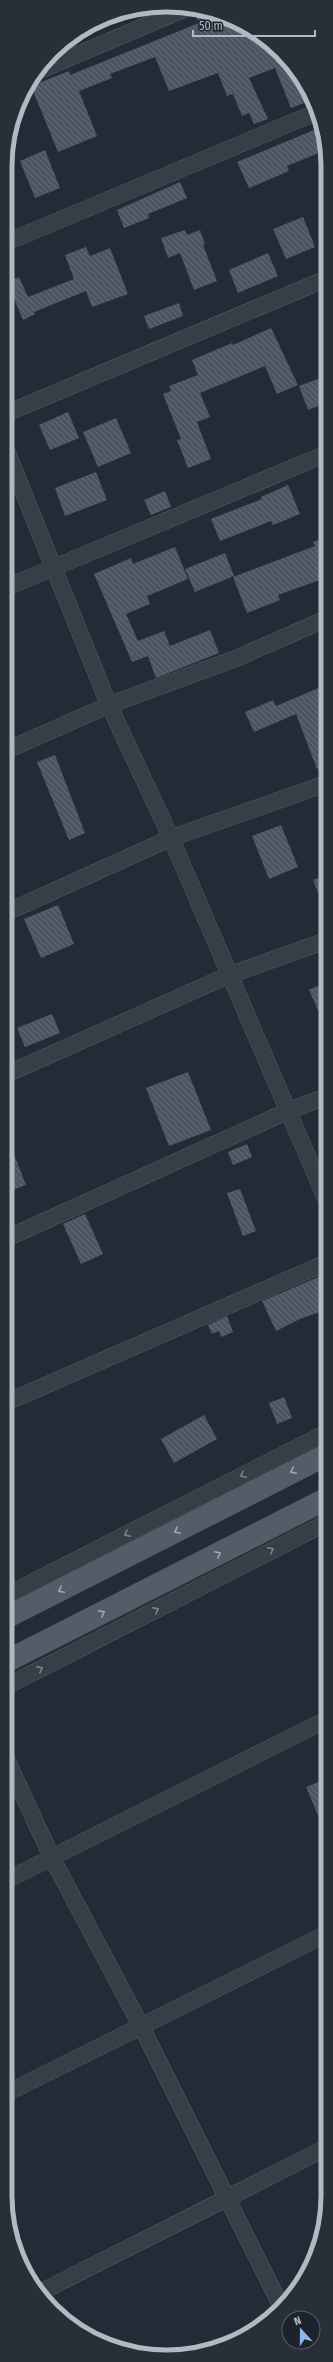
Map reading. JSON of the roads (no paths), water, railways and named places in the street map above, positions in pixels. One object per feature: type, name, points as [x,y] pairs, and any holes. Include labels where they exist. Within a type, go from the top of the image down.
[{"type":"main road","points":[[12,1614],[321,1458]]},
{"type":"main road","points":[[12,1658],[321,1502]]},
{"type":"street","points":[[48,67],[177,12]]},
{"type":"street","points":[[12,240],[312,114]]},
{"type":"street","points":[[12,411],[321,281]]},
{"type":"street","points":[[12,585],[321,456]]},
{"type":"street","points":[[12,464],[109,705],[171,838],[321,1188]]},
{"type":"street","points":[[12,748],[109,705],[237,658],[321,621]]},
{"type":"street","points":[[12,910],[171,838],[321,784]]},
{"type":"street","points":[[12,1072],[230,975],[321,942]]},
{"type":"street","points":[[12,1236],[288,1111],[321,1099]]},
{"type":"street","points":[[12,1400],[321,1265]]},
{"type":"street","points":[[12,1592],[321,1436]]},
{"type":"street","points":[[12,1683],[321,1526]]},
{"type":"street","points":[[12,1878],[321,1723]]},
{"type":"street","points":[[12,1771],[52,1858],[141,2026],[279,2302]]},
{"type":"street","points":[[12,2090],[321,1936]]},
{"type":"street","points":[[44,2290],[321,2151]]}]
